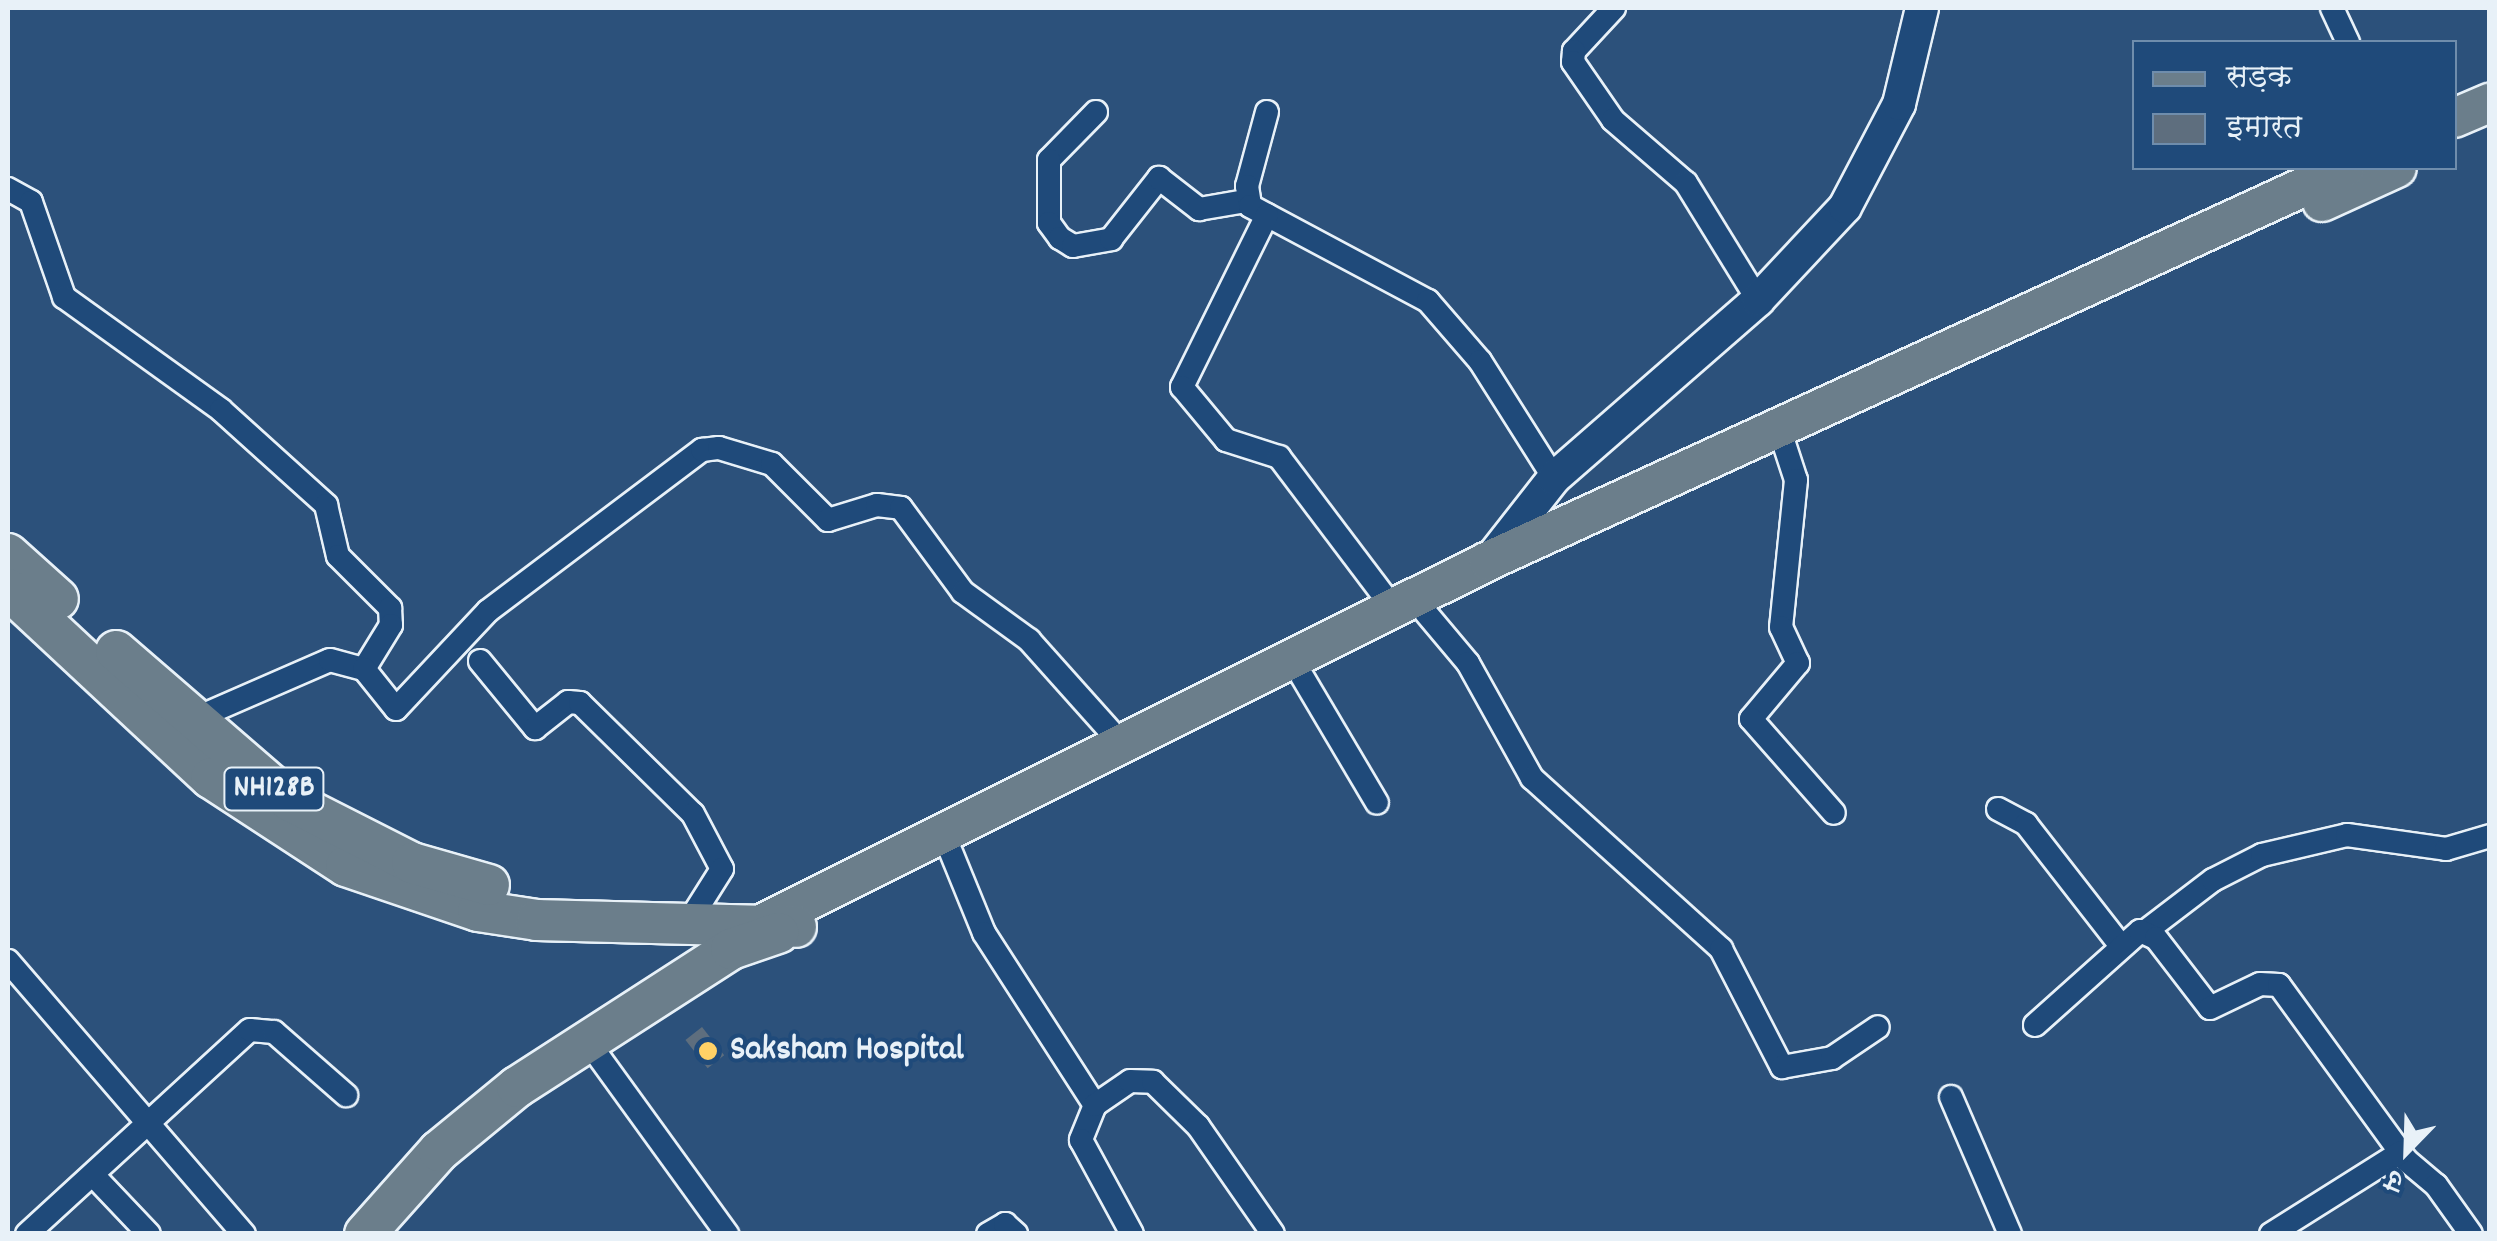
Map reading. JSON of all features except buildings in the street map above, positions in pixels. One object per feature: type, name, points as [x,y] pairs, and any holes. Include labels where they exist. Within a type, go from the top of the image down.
[{"type":"highway","name":"NH128B","points":[[8,554],[192,720],[290,801],[358,838],[601,924]]},
{"type":"highway","name":"NH128B","points":[[8,589],[211,778],[284,831],[422,896],[478,911],[601,924],[688,923],[742,936]]},
{"type":"highway","points":[[647,924],[659,994]]},
{"type":"highway","points":[[365,1234],[480,1115],[742,936],[796,927]]},
{"type":"main road","points":[[1481,574],[1554,478],[1758,300],[1871,168],[1899,104],[1922,8]]},
{"type":"main road","points":[[2457,117],[2490,102]]},
{"type":"main road","points":[[2457,141],[2490,126]]},
{"type":"main road","points":[[742,936],[1122,744],[2341,170]]},
{"type":"main road","points":[[1783,434],[2392,170]]},
{"type":"main road","points":[[796,927],[1302,676],[1410,611]]},
{"type":"street","points":[[1614,8],[1574,50],[1573,62],[1613,120],[1686,183],[1758,300]]},
{"type":"street","points":[[2341,10],[2348,40]]},
{"type":"street","points":[[1096,112],[1060,144],[1046,174],[1049,223],[1073,246],[1119,234],[1158,178],[1199,210],[1246,201],[1428,301],[1480,362],[1554,478]]},
{"type":"street","points":[[1246,201],[1268,112]]},
{"type":"street","points":[[8,189],[31,202],[64,296],[221,410],[326,505],[338,556],[390,608],[391,625],[364,669]]},
{"type":"street","points":[[1267,214],[1182,386],[1226,440],[1279,456],[1410,611],[1468,663],[1500,732],[1532,778],[1721,949],[1782,1067],[1832,1058],[1878,1027]]},
{"type":"street","points":[[1783,434],[1796,494],[1781,627],[1798,663],[1751,719],[1834,812]]},
{"type":"street","points":[[192,720],[316,662],[364,669],[396,709],[488,611],[702,450],[719,448],[772,464],[828,520],[877,505],[900,508],[964,592],[1029,640],[1122,744]]},
{"type":"street","points":[[480,660],[535,728],[568,702],[580,703],[699,822],[722,868],[688,923]]},
{"type":"street","points":[[1302,676],[1377,803]]},
{"type":"street","points":[[1998,808],[2026,824],[2121,946]]},
{"type":"street","points":[[2035,1026],[2121,946],[2213,880],[2273,852],[2346,835],[2446,849],[2490,836]]},
{"type":"street","points":[[951,852],[984,934],[1094,1105]]},
{"type":"street","points":[[2146,931],[2210,1008],[2260,984],[2279,984],[2400,1152],[2471,1234]]},
{"type":"street","points":[[8,961],[146,1128],[244,1234]]},
{"type":"street","points":[[27,1234],[259,1028],[346,1095]]},
{"type":"street","points":[[586,1040],[727,1234]]},
{"type":"street","points":[[1132,1234],[1081,1140],[1094,1105],[1130,1080],[1153,1082],[1198,1126],[1272,1234]]},
{"type":"street","points":[[1950,1097],[2010,1234]]},
{"type":"street","points":[[2271,1234],[2400,1152]]},
{"type":"street","points":[[93,1175],[149,1234]]},
{"type":"street","points":[[988,1234],[1005,1224],[1016,1234]]},
{"type":"place","name":"Saksham Hospital","points":[[708,1051]]}]
